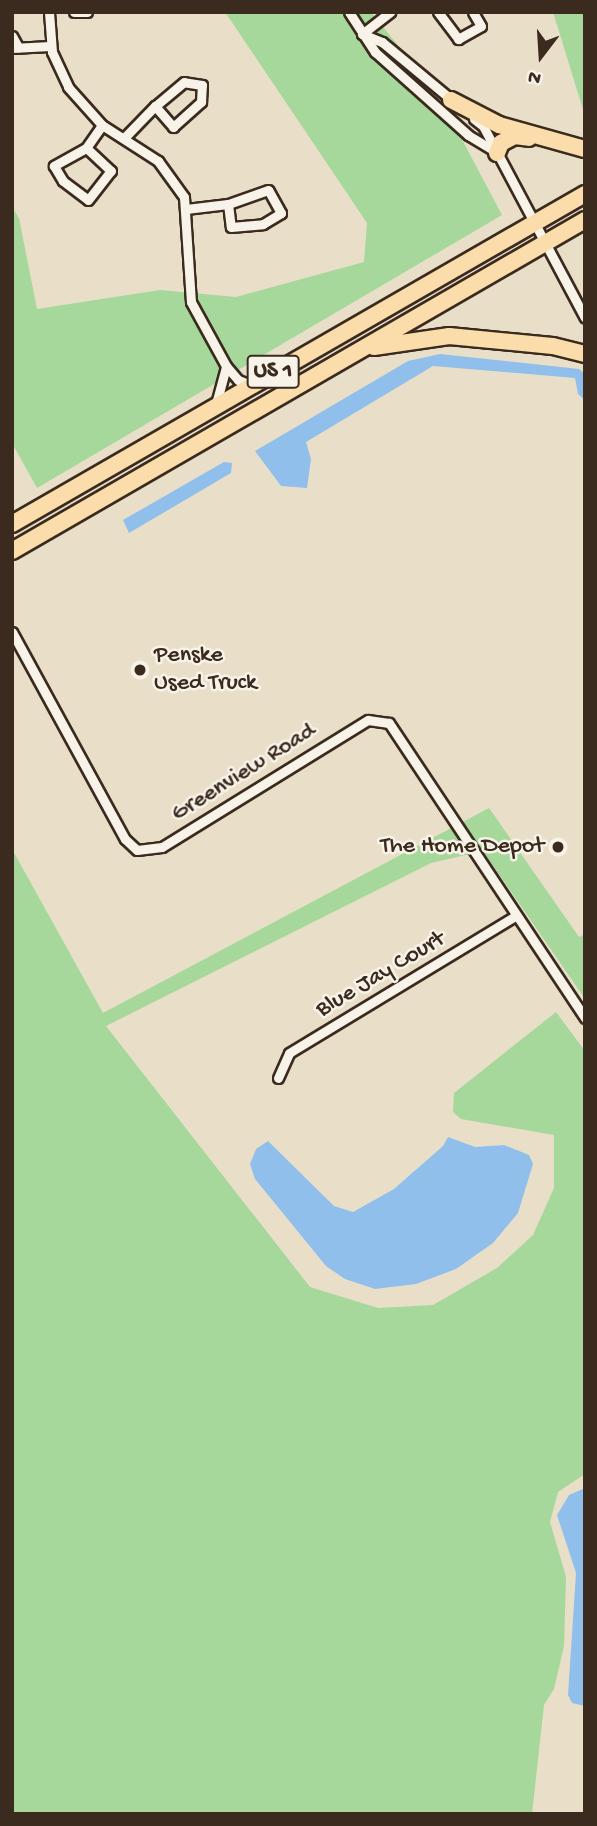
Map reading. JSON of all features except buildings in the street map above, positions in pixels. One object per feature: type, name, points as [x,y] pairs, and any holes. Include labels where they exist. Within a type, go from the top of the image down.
[{"type":"highway","points":[[451,100],[538,139]]},
{"type":"highway","points":[[497,153],[501,143],[515,136],[585,149]]},
{"type":"highway","name":"US 1","points":[[12,524],[585,194]]},
{"type":"highway","name":"US 1","points":[[12,551],[585,220]]},
{"type":"highway","points":[[358,351],[411,338],[449,336],[553,346],[585,354]]},
{"type":"highway","points":[[553,346],[585,342]]},
{"type":"street","points":[[49,12],[50,46],[68,87],[102,125],[158,161],[184,197],[191,302],[226,366],[251,385]]},
{"type":"street","points":[[74,12],[87,12]]},
{"type":"street","points":[[349,12],[375,52],[468,135],[497,153]]},
{"type":"street","points":[[362,34],[390,12]]},
{"type":"street","points":[[438,12],[458,40],[481,26],[473,12]]},
{"type":"street","points":[[362,34],[382,42],[483,126],[536,221],[585,318]]},
{"type":"street","points":[[12,36],[15,48],[50,46]]},
{"type":"street","points":[[124,138],[155,106],[184,82],[202,85],[201,102],[173,127],[155,106]]},
{"type":"street","points":[[86,148],[111,171],[88,200],[63,181],[54,166],[86,148],[102,125]]},
{"type":"street","points":[[186,209],[228,204],[268,190],[282,213],[263,223],[231,227],[228,204]]},
{"type":"street","points":[[215,405],[226,366]]},
{"type":"street","name":"Greenview Road","points":[[12,632],[125,839],[137,850],[162,847],[368,720],[380,720],[395,731],[515,916]]},
{"type":"street","points":[[515,916],[585,1018]]},
{"type":"street","name":"Blue Jay Court","points":[[278,1078],[289,1053],[515,916]]},
{"type":"green space","points":[[225,12],[371,12],[439,96],[502,215],[37,488],[12,443],[12,207],[19,218],[37,309],[160,290],[236,297],[364,262],[367,223]]},
{"type":"green space","points":[[553,12],[585,12],[585,116]]},
{"type":"green space","points":[[489,808],[579,937],[585,934],[585,999],[483,851],[431,863],[106,1026],[310,1287],[378,1308],[433,1305],[497,1268],[533,1235],[554,1188],[554,1135],[461,1119],[453,1112],[454,1093],[556,1012],[585,1051],[585,1474],[558,1492],[550,1522],[566,1577],[564,1646],[554,1689],[544,1705],[532,1814],[12,1814],[12,849],[103,1013]]},
{"type":"water","points":[[440,354],[579,369],[585,374],[585,400],[578,394],[575,378],[433,366],[306,442],[311,459],[307,488],[281,486],[255,451],[408,361]]},
{"type":"water","points":[[224,462],[232,463],[231,473],[129,533],[123,520]]},
{"type":"water","points":[[448,1137],[475,1147],[504,1145],[529,1155],[533,1164],[518,1213],[493,1243],[456,1269],[416,1284],[375,1289],[345,1279],[326,1266],[255,1179],[250,1164],[256,1149],[268,1141],[334,1206],[353,1212],[394,1189],[443,1146]]},
{"type":"water","points":[[585,1488],[585,1706],[572,1703],[568,1695],[576,1573],[557,1515],[569,1495]]},
{"type":"place","name":"Penske Used Truck","points":[[140,670]]},
{"type":"place","name":"The Home Depot","points":[[558,847]]}]
